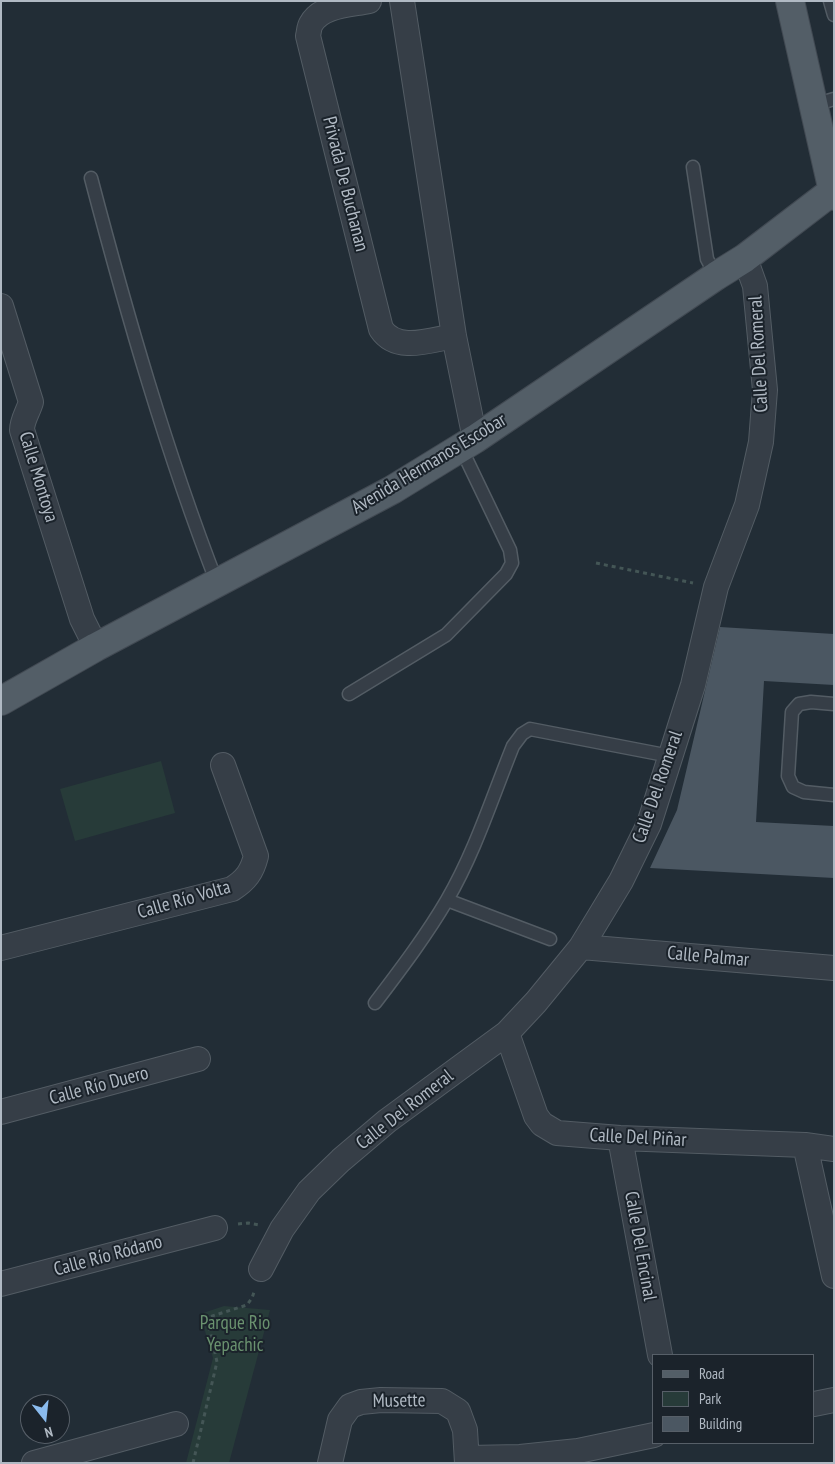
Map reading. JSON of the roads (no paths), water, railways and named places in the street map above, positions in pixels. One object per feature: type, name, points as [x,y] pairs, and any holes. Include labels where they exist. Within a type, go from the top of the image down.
[{"type":"main road","points":[[790,1],[824,109],[833,192]]},
{"type":"main road","name":"Avenida Hermanos Escobar","points":[[1,700],[96,647],[392,490],[468,444],[745,258],[833,192]]},
{"type":"street","name":"Privada De Buchanan","points":[[369,1],[331,8],[319,15],[311,24],[308,36],[381,329],[386,337],[396,343],[409,344],[454,336]]},
{"type":"street","points":[[402,1],[454,336],[468,444]]},
{"type":"street","name":"Calle Del Romeral","points":[[261,1269],[282,1229],[309,1191],[341,1160],[387,1121],[507,1033],[536,1002],[581,947],[621,881],[649,824],[693,685],[716,587],[747,505],[761,442],[765,390],[755,286],[745,258]]},
{"type":"street","name":"Calle Montoya","points":[[1,306],[31,402],[27,414],[22,420],[22,430],[82,618],[96,647]]},
{"type":"street","name":"Calle Río Volta","points":[[1,948],[232,889],[246,880],[253,868],[256,856],[223,764]]},
{"type":"street","name":"Calle Palmar","points":[[581,947],[834,968]]},
{"type":"street","name":"Calle Del Piñar","points":[[507,1033],[536,1116],[542,1124],[557,1132],[620,1138],[805,1146],[834,1149]]},
{"type":"street","name":"Calle Río Duero","points":[[1,1112],[198,1059]]},
{"type":"street","name":"Calle Del Encinal","points":[[620,1138],[660,1354]]},
{"type":"street","points":[[805,1146],[834,1276]]},
{"type":"street","name":"Calle Río Ródano","points":[[1,1284],[215,1228]]},
{"type":"street","name":"Musette","points":[[330,1463],[340,1420],[350,1406],[361,1402],[381,1400],[442,1401],[458,1411],[465,1430],[468,1461],[520,1457],[579,1457],[652,1436]]},
{"type":"street","points":[[815,1404],[834,1400]]},
{"type":"street","points":[[34,1463],[176,1424]]},
{"type":"lane","points":[[830,1],[834,15]]},
{"type":"lane","points":[[693,167],[707,259],[716,276]]},
{"type":"lane","points":[[90,178],[158,416],[196,529],[217,583]]},
{"type":"lane","points":[[349,694],[446,635],[506,574],[512,563],[510,550],[468,444]]},
{"type":"lane","points":[[834,704],[811,702],[799,704],[792,712],[788,776],[793,787],[804,792],[834,796]]},
{"type":"lane","points":[[375,1003],[447,900],[472,849],[513,746],[522,734],[530,729],[670,756]]},
{"type":"lane","points":[[447,900],[550,939]]},
{"type":"park label","name":"Parque Rio Yepachic","points":[[235,1335]]}]
